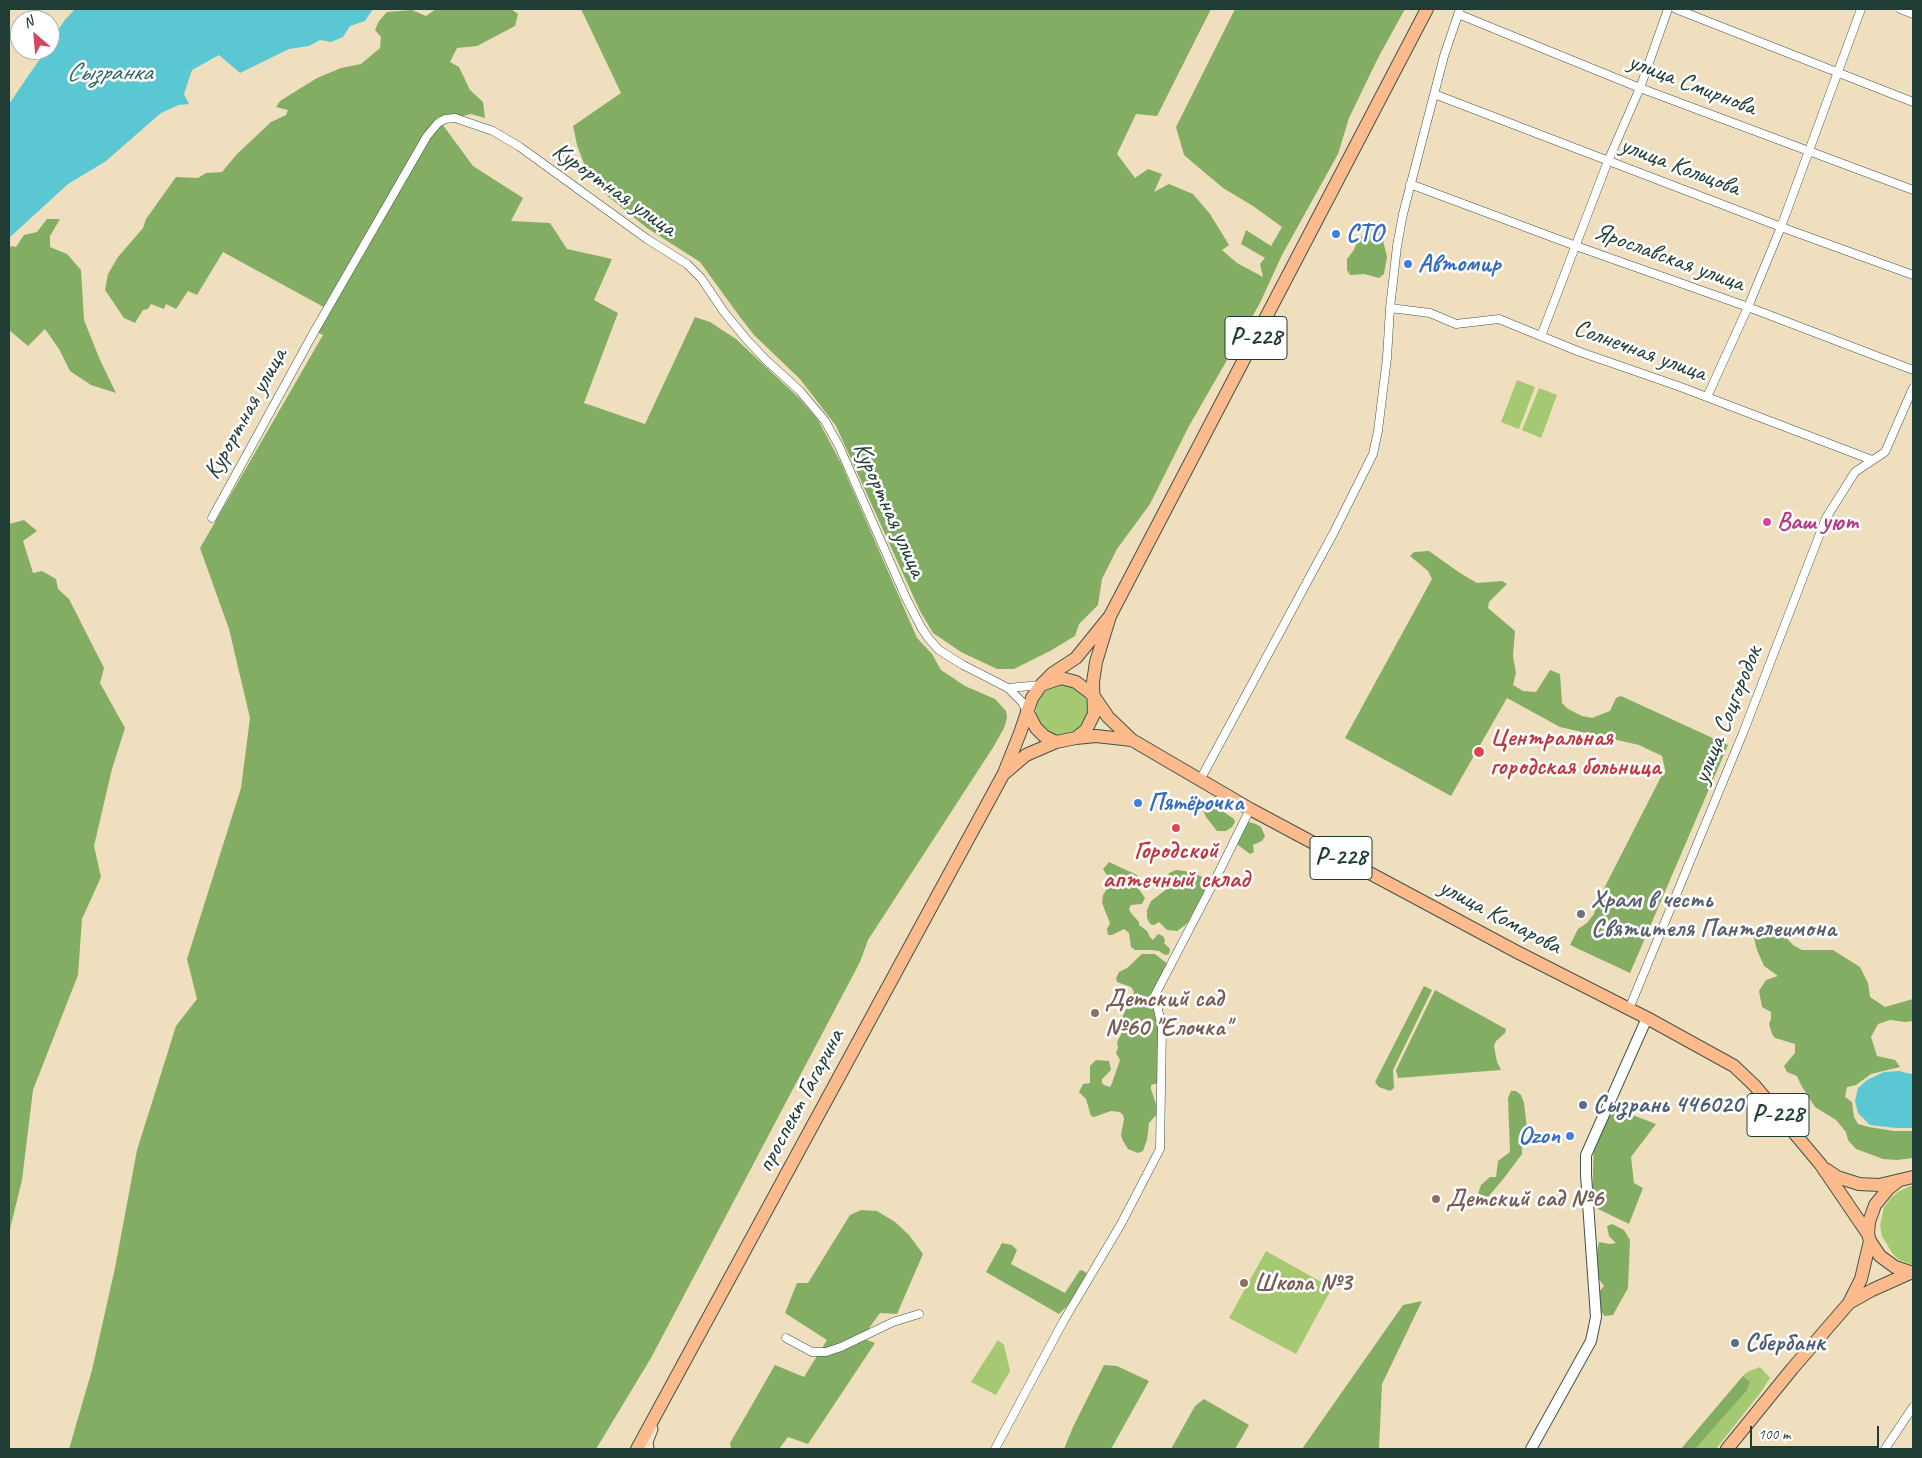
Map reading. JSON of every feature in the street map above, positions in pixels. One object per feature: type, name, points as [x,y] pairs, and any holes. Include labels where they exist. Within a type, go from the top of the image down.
[{"type":"main road","name":"Р-228","points":[[1076,738],[1086,730],[1094,714],[1093,682],[1096,662],[1110,616],[1426,9]]},
{"type":"main road","name":"Р-228","points":[[1027,711],[1032,698],[1041,685],[1053,673],[1076,658],[1110,616]]},
{"type":"main road","name":"Р-228","points":[[1041,685],[1061,678],[1070,679],[1093,695],[1112,722],[1132,740]]},
{"type":"main road","points":[[1027,711],[1036,728],[1044,736],[1056,742]]},
{"type":"main road","name":"проспект Гагарина","points":[[637,1449],[1004,773],[1027,711]]},
{"type":"main road","name":"Р-228","points":[[1056,742],[1096,736],[1132,740]]},
{"type":"main road","name":"улица Комарова","points":[[1132,740],[1250,809],[1517,952],[1723,1059],[1743,1074],[1821,1165]]},
{"type":"main road","name":"проспект Гагарина","points":[[1004,773],[1026,755],[1056,742]]},
{"type":"main road","name":"Р-228","points":[[1821,1165],[1837,1177],[1859,1184],[1879,1185],[1913,1177]]},
{"type":"main road","name":"Р-228","points":[[1821,1165],[1880,1256],[1894,1267],[1912,1273]]},
{"type":"main road","name":"Р-228","points":[[1726,1449],[1849,1303],[1861,1278],[1869,1238],[1869,1222],[1876,1205],[1888,1189],[1898,1181]]},
{"type":"main road","name":"Р-228","points":[[1849,1303],[1872,1290],[1912,1273]]},
{"type":"main road","points":[[648,1449],[647,1442],[656,1416]]},
{"type":"street","points":[[1541,336],[1608,161],[1640,88],[1668,9]]},
{"type":"street","points":[[1676,9],[1913,102]]},
{"type":"street","points":[[1707,397],[1748,307],[1781,227],[1861,9]]},
{"type":"street","points":[[1900,9],[1913,14]]},
{"type":"street","points":[[1200,780],[1329,541],[1373,454],[1384,387],[1397,246],[1410,184],[1459,11]]},
{"type":"street","name":"улица Смирнова","points":[[1459,11],[1640,88],[1913,190]]},
{"type":"street","name":"улица Кольцова","points":[[1434,94],[1781,227],[1913,275]]},
{"type":"street","name":"Курортная улица","points":[[212,518],[314,332],[427,136],[438,123],[445,119],[455,118],[493,131],[520,147],[647,239],[687,264],[701,278],[724,312],[747,340],[800,391],[825,421],[839,446],[906,598],[929,638],[939,650],[1008,688],[1022,702],[1027,711]]},
{"type":"street","name":"Ярославская улица","points":[[1410,184],[1748,307],[1913,370]]},
{"type":"street","name":"Солнечная улица","points":[[1390,308],[1430,313],[1456,324],[1500,319],[1580,352],[1707,397],[1872,460]]},
{"type":"street","name":"улица Соцгородок","points":[[1629,1009],[1743,733],[1826,518],[1855,472],[1885,452],[1913,388]]},
{"type":"street","points":[[1008,688],[1041,685]]},
{"type":"street","points":[[995,1449],[1062,1322],[1121,1224],[1160,1149],[1162,1028],[1155,995],[1250,809]]},
{"type":"street","points":[[1531,1449],[1591,1342],[1596,1317],[1586,1155],[1647,1018]]},
{"type":"street","points":[[786,1338],[812,1352],[826,1352],[841,1347],[893,1322],[919,1314]]},
{"type":"street","points":[[1886,1449],[1913,1408]]},
{"type":"green space","points":[[436,9],[511,9],[518,14],[515,26],[477,46],[457,48],[450,62],[459,67],[470,90],[483,102],[485,118],[471,114],[455,118],[437,117],[473,166],[523,198],[511,221],[550,223],[567,249],[612,259],[594,300],[618,313],[584,403],[645,424],[695,317],[710,322],[736,339],[799,398],[818,420],[841,463],[917,638],[932,654],[941,670],[965,686],[995,699],[1006,711],[1007,718],[994,746],[868,940],[860,962],[651,1358],[596,1449],[69,1449],[92,1370],[115,1268],[137,1150],[176,1026],[197,999],[187,959],[241,788],[250,718],[229,629],[200,548],[323,335],[317,332],[331,311],[223,252],[197,295],[188,291],[176,309],[166,304],[164,309],[151,304],[148,309],[143,310],[135,323],[124,318],[105,290],[108,274],[118,257],[143,228],[146,219],[176,177],[198,178],[206,173],[222,172],[237,154],[271,122],[286,115],[288,110],[276,107],[280,101],[317,78],[341,68],[361,64],[380,48],[381,37],[375,30],[379,21],[387,12],[412,10],[426,16]]},
{"type":"green space","points":[[581,9],[1211,9],[1157,116],[1136,114],[1117,154],[1135,178],[1148,169],[1162,174],[1154,192],[1169,184],[1193,194],[1210,214],[1229,245],[1222,250],[1237,263],[1263,277],[1260,264],[1265,258],[1241,244],[1246,230],[1271,246],[1282,227],[1253,206],[1223,188],[1184,155],[1176,127],[1235,9],[1405,9],[1378,58],[1349,118],[1338,154],[1282,255],[1260,303],[1189,426],[1150,504],[1117,549],[1102,579],[1098,605],[1079,624],[1075,636],[1014,669],[997,669],[961,652],[933,633],[920,611],[836,426],[800,379],[754,335],[700,262],[647,228],[599,189],[588,174],[577,145],[573,126],[621,93]]},
{"type":"green space","points":[[47,219],[60,219],[50,236],[50,247],[67,254],[81,270],[84,320],[116,393],[91,385],[70,371],[59,349],[45,329],[28,346],[9,330],[9,250],[11,246],[16,247],[24,235],[37,232]]},
{"type":"green space","points":[[1375,222],[1381,232],[1387,257],[1384,274],[1379,278],[1364,274],[1350,275],[1347,270],[1347,259],[1354,250],[1358,239],[1364,235],[1368,223]]},
{"type":"green space","points":[[1517,380],[1535,387],[1519,429],[1501,422]]},
{"type":"green space","points":[[1539,388],[1557,395],[1541,438],[1522,430]]},
{"type":"green space","points":[[24,520],[37,531],[23,541],[33,573],[42,571],[56,579],[58,589],[69,599],[104,668],[100,683],[125,728],[112,769],[94,846],[101,877],[82,919],[78,975],[33,1090],[22,1180],[9,1233],[9,524]]},
{"type":"green space","points":[[1429,551],[1477,583],[1502,581],[1507,584],[1489,602],[1488,608],[1515,631],[1513,656],[1516,673],[1513,685],[1523,691],[1536,692],[1550,670],[1560,674],[1562,703],[1568,709],[1582,716],[1592,718],[1610,711],[1616,698],[1621,696],[1728,745],[1630,973],[1570,945],[1578,929],[1587,923],[1594,914],[1595,906],[1665,769],[1662,756],[1639,745],[1560,727],[1507,698],[1451,796],[1345,738],[1432,579],[1428,571],[1410,556],[1414,552]]},
{"type":"green space","points":[[1061,685],[1069,685],[1084,695],[1088,703],[1089,712],[1084,728],[1060,738],[1044,731],[1036,715],[1036,707],[1039,698],[1045,691]]},
{"type":"green space","points":[[1208,805],[1218,808],[1234,819],[1235,822],[1232,827],[1226,831],[1217,831],[1203,810]]},
{"type":"green space","points":[[1249,822],[1261,827],[1265,836],[1262,841],[1253,845],[1254,852],[1250,854],[1238,845],[1238,840],[1245,825]]},
{"type":"green space","points":[[1109,862],[1137,875],[1139,879],[1138,888],[1145,898],[1142,904],[1131,905],[1129,909],[1139,922],[1139,925],[1147,931],[1153,940],[1158,934],[1163,936],[1164,943],[1170,949],[1169,954],[1165,955],[1159,951],[1151,950],[1135,950],[1131,947],[1129,933],[1124,929],[1108,935],[1107,929],[1110,923],[1102,903],[1103,895],[1114,878],[1106,874],[1103,869]]},
{"type":"green space","points":[[1176,870],[1192,872],[1204,878],[1206,882],[1205,890],[1188,922],[1177,931],[1167,930],[1159,922],[1154,925],[1150,924],[1147,918],[1147,910],[1151,901],[1168,888],[1166,885],[1169,873]]},
{"type":"green space","points":[[1764,925],[1780,931],[1793,945],[1802,950],[1833,950],[1860,967],[1868,983],[1870,997],[1885,1007],[1913,999],[1913,1021],[1890,1020],[1878,1024],[1871,1037],[1877,1056],[1895,1060],[1900,1067],[1871,1074],[1856,1085],[1847,1087],[1845,1097],[1852,1102],[1854,1117],[1858,1124],[1894,1131],[1913,1131],[1913,1158],[1883,1159],[1856,1149],[1836,1120],[1815,1107],[1797,1076],[1787,1072],[1784,1066],[1795,1053],[1795,1044],[1775,1038],[1772,1034],[1769,1024],[1771,1012],[1762,1007],[1759,991],[1766,980],[1778,976],[1764,966],[1757,950],[1754,931]]},
{"type":"green space","points":[[1142,954],[1155,954],[1169,965],[1154,995],[1160,1028],[1159,1083],[1151,1085],[1151,1089],[1157,1107],[1157,1114],[1149,1123],[1147,1140],[1143,1151],[1138,1153],[1128,1149],[1123,1141],[1121,1135],[1123,1115],[1120,1112],[1111,1111],[1094,1117],[1091,1116],[1086,1099],[1079,1092],[1083,1084],[1090,1083],[1090,1066],[1096,1060],[1109,1061],[1111,1070],[1102,1079],[1102,1083],[1110,1087],[1112,1083],[1120,1060],[1116,1053],[1118,1048],[1117,1042],[1126,1025],[1120,1022],[1134,992],[1131,987],[1117,982],[1116,978],[1119,972],[1127,968]]},
{"type":"green space","points":[[1424,986],[1432,990],[1393,1070],[1394,1088],[1390,1091],[1379,1087],[1375,1082]]},
{"type":"green space","points":[[1435,990],[1506,1029],[1494,1046],[1497,1062],[1501,1070],[1398,1078],[1396,1070]]},
{"type":"green space","points":[[1511,1091],[1516,1091],[1521,1095],[1524,1103],[1527,1142],[1522,1147],[1522,1154],[1504,1178],[1488,1197],[1482,1199],[1478,1194],[1481,1185],[1490,1177],[1496,1177],[1498,1161],[1510,1152],[1508,1098]]},
{"type":"green space","points":[[1611,1107],[1656,1124],[1631,1157],[1634,1183],[1643,1188],[1629,1224],[1592,1206],[1594,1141]]},
{"type":"green space","points":[[1913,1185],[1913,1265],[1899,1260],[1892,1253],[1882,1236],[1880,1226],[1884,1207],[1891,1198],[1899,1191]]},
{"type":"green space","points":[[861,1210],[877,1211],[895,1222],[909,1235],[923,1254],[897,1314],[880,1313],[862,1338],[875,1343],[808,1444],[788,1437],[779,1449],[731,1449],[730,1443],[775,1365],[804,1377],[827,1340],[785,1313],[797,1283],[808,1283],[850,1215]]},
{"type":"green space","points":[[1612,1224],[1624,1230],[1630,1240],[1628,1288],[1613,1315],[1605,1316],[1598,1309],[1597,1294],[1604,1286],[1598,1278],[1597,1252],[1599,1242],[1616,1243],[1609,1236],[1607,1226]]},
{"type":"green space","points":[[1002,1243],[1012,1245],[1017,1250],[1011,1264],[1065,1293],[1080,1270],[1088,1275],[1072,1301],[1059,1314],[986,1272]]},
{"type":"green space","points":[[1266,1251],[1332,1288],[1296,1354],[1229,1318]]},
{"type":"green space","points":[[1422,1301],[1382,1384],[1379,1449],[1302,1449],[1403,1305]]},
{"type":"green space","points":[[998,1340],[1004,1345],[1010,1371],[996,1395],[971,1382]]},
{"type":"green space","points":[[1104,1365],[1117,1366],[1149,1381],[1111,1449],[1064,1449],[1073,1427]]},
{"type":"green space","points":[[1760,1367],[1770,1378],[1716,1449],[1681,1449],[1743,1376],[1747,1372]]},
{"type":"green space","points":[[1743,1376],[1750,1382],[1747,1390],[1695,1449],[1681,1449]]},
{"type":"green space","points":[[1204,1399],[1249,1425],[1235,1449],[1171,1449],[1195,1406]]},
{"type":"water","name":"Сызранка","points":[[75,9],[373,9],[365,21],[350,26],[343,37],[331,42],[320,40],[309,46],[289,49],[240,73],[219,55],[192,70],[184,94],[189,104],[179,105],[161,113],[106,161],[68,184],[9,238],[9,104],[39,60],[60,60],[60,27]]},
{"type":"water","points":[[1899,1071],[1911,1074],[1913,1072],[1913,1126],[1911,1128],[1896,1128],[1870,1125],[1858,1113],[1855,1101],[1858,1088],[1867,1080],[1884,1072]]},
{"type":"place","name":"СТО","points":[[1336,234]]},
{"type":"place","name":"Автомир","points":[[1408,264]]},
{"type":"place","name":"Ваш уют","points":[[1767,522]]},
{"type":"place","name":"Центральная городская больница","points":[[1479,752]]},
{"type":"place","name":"Пятёрочка","points":[[1138,803]]},
{"type":"place","name":"Городской аптечный склад","points":[[1176,828]]},
{"type":"place","name":"Храм в честь Святителя Пантелеимона","points":[[1581,914]]},
{"type":"place","name":"Детский сад №60 \"Елочка\"","points":[[1095,1013]]},
{"type":"place","name":"Сызрань 446020","points":[[1583,1105]]},
{"type":"place","name":"Ozon","points":[[1570,1136]]},
{"type":"place","name":"Детский сад №6","points":[[1436,1199]]},
{"type":"place","name":"Школа №3","points":[[1244,1283]]},
{"type":"place","name":"Сбербанк","points":[[1735,1343]]}]
